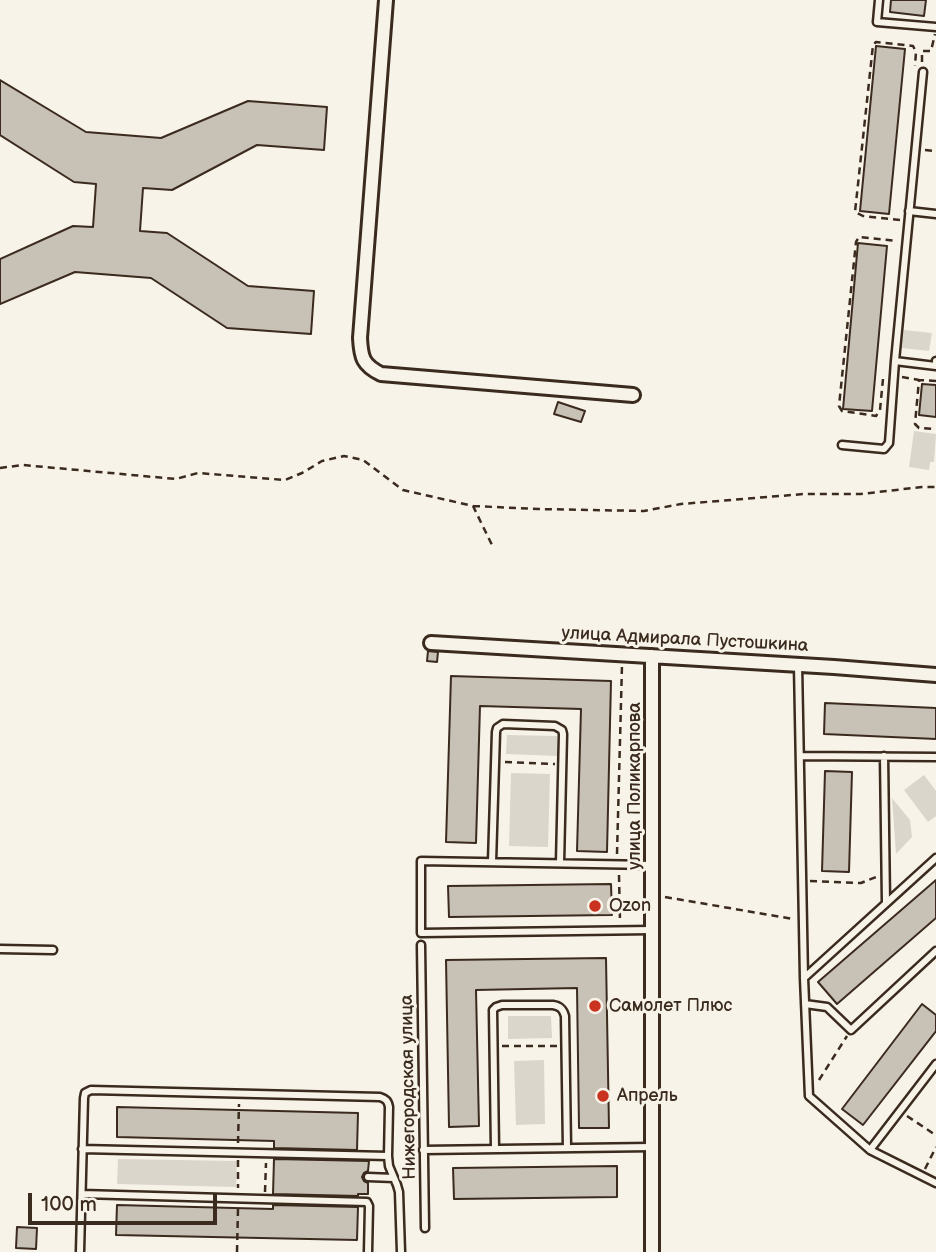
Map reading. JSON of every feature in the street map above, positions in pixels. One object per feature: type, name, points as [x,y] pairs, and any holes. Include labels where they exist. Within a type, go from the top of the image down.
[{"type":"street","points":[[386,0],[360,338],[363,359],[370,368],[381,374],[633,395]]},
{"type":"street","name":"улица Адмирала Пустошкина","points":[[431,643],[936,675]]},
{"type":"street","name":"улица Поликарпова","points":[[652,656],[652,1252]]},
{"type":"lane","points":[[879,0],[877,22],[936,29]]},
{"type":"lane","points":[[842,445],[884,449],[889,443],[923,72]]},
{"type":"lane","points":[[909,211],[936,214]]},
{"type":"lane","points":[[895,361],[936,364]]},
{"type":"lane","points":[[798,665],[809,1096],[870,1150],[936,1183]]},
{"type":"lane","points":[[492,862],[497,727],[503,724],[559,727],[563,734],[560,863]]},
{"type":"lane","points":[[800,756],[936,757]]},
{"type":"lane","points":[[884,756],[886,903]]},
{"type":"lane","points":[[804,978],[936,858]]},
{"type":"lane","points":[[652,864],[421,861],[421,933],[652,930]]},
{"type":"lane","name":"Нижегородская улица","points":[[421,945],[425,1228]]},
{"type":"lane","points":[[0,949],[53,950]]},
{"type":"lane","points":[[805,1004],[827,1007],[851,1030],[936,951]]},
{"type":"lane","points":[[495,1149],[492,1015],[496,1007],[502,1005],[553,1005],[564,1011],[567,1148]]},
{"type":"lane","points":[[870,1150],[936,1064]]},
{"type":"lane","points":[[80,1252],[83,1098],[87,1091],[385,1098],[389,1107],[389,1166],[398,1192],[401,1252]]},
{"type":"lane","points":[[423,1150],[652,1147]]},
{"type":"lane","points":[[82,1149],[388,1156]]},
{"type":"lane","points":[[368,1177],[394,1178]]},
{"type":"lane","points":[[82,1194],[367,1202],[368,1252]]},
{"type":"path","points":[[922,51],[931,51],[936,29]]},
{"type":"path","points":[[900,220],[863,216],[855,212],[873,46],[876,42],[914,46],[916,52]]},
{"type":"path","points":[[880,410],[876,416],[842,411],[839,406],[856,242],[859,237],[898,241]]},
{"type":"path","points":[[936,381],[919,380],[915,424],[919,428],[936,429]]},
{"type":"path","points":[[0,468],[23,465],[176,479],[198,473],[285,480],[322,461],[344,456],[363,460],[403,490],[473,506],[538,509],[644,511],[681,503],[804,494],[862,494],[936,487]]},
{"type":"path","points":[[473,506],[493,547]]},
{"type":"path","points":[[621,931],[618,864],[622,654]]},
{"type":"path","points":[[495,762],[562,764]]},
{"type":"path","points":[[802,881],[861,883],[886,874]]},
{"type":"path","points":[[652,894],[803,921]]},
{"type":"path","points":[[809,1096],[851,1030]]},
{"type":"path","points":[[493,1046],[565,1045]]},
{"type":"path","points":[[237,1252],[239,1093]]},
{"type":"path","points":[[900,1111],[936,1134]]},
{"type":"path","points":[[925,1177],[924,1171],[936,1147]]},
{"type":"path","points":[[265,1199],[266,1153]]},
{"type":"shaded area","points":[[904,330],[932,333],[929,351],[902,348]]},
{"type":"shaded area","points":[[914,431],[936,434],[934,462],[930,462],[929,470],[909,467]]},
{"type":"shaded area","points":[[507,735],[557,736],[557,756],[506,754]]},
{"type":"shaded area","points":[[511,773],[550,774],[548,847],[509,846]]},
{"type":"shaded area","points":[[924,775],[936,791],[936,816],[928,822],[904,790]]},
{"type":"shaded area","points":[[892,798],[910,820],[912,837],[896,854]]},
{"type":"shaded area","points":[[508,1016],[551,1016],[552,1038],[508,1039]]},
{"type":"shaded area","points":[[544,1060],[545,1124],[516,1125],[514,1061]]},
{"type":"shaded area","points":[[118,1159],[237,1161],[236,1187],[117,1184]]},
{"type":"building","points":[[891,0],[926,0],[924,16],[890,12]]},
{"type":"building","points":[[876,46],[905,49],[889,214],[860,211]]},
{"type":"building","points":[[0,80],[86,132],[161,138],[248,101],[327,107],[324,150],[257,145],[172,190],[143,188],[140,231],[167,233],[248,286],[314,291],[311,334],[227,328],[151,278],[75,272],[0,304],[0,259],[73,226],[93,227],[96,184],[74,182],[0,135]]},
{"type":"building","points":[[858,243],[887,246],[872,411],[843,409]]},
{"type":"building","points":[[922,384],[936,385],[936,417],[919,415]]},
{"type":"building","points":[[558,402],[585,411],[581,422],[554,414]]},
{"type":"building","points":[[428,651],[438,652],[437,662],[427,661]]},
{"type":"building","points":[[451,676],[611,681],[607,852],[577,851],[581,709],[480,706],[476,843],[446,842]]},
{"type":"building","points":[[825,703],[936,708],[936,739],[824,734]]},
{"type":"building","points":[[825,771],[852,772],[849,872],[822,871]]},
{"type":"building","points":[[936,880],[936,918],[837,1004],[818,982]]},
{"type":"building","points":[[611,884],[612,915],[449,917],[448,886]]},
{"type":"building","points":[[606,958],[609,1128],[579,1128],[577,988],[476,990],[479,1126],[449,1127],[446,960]]},
{"type":"building","points":[[922,1004],[936,1015],[936,1031],[863,1125],[842,1109]]},
{"type":"building","points":[[117,1107],[358,1113],[357,1150],[274,1148],[274,1141],[117,1137]]},
{"type":"building","points":[[274,1159],[369,1161],[368,1171],[362,1177],[368,1183],[368,1194],[273,1194]]},
{"type":"building","points":[[617,1166],[617,1197],[454,1199],[453,1168]]},
{"type":"building","points":[[117,1205],[273,1209],[273,1205],[358,1207],[357,1240],[116,1235]]},
{"type":"building","points":[[17,1227],[37,1228],[36,1249],[16,1248]]},
{"type":"place","name":"Ozon","points":[[595,906]]},
{"type":"place","name":"Самолет Плюс","points":[[595,1006]]},
{"type":"place","name":"Апрель","points":[[603,1096]]}]
